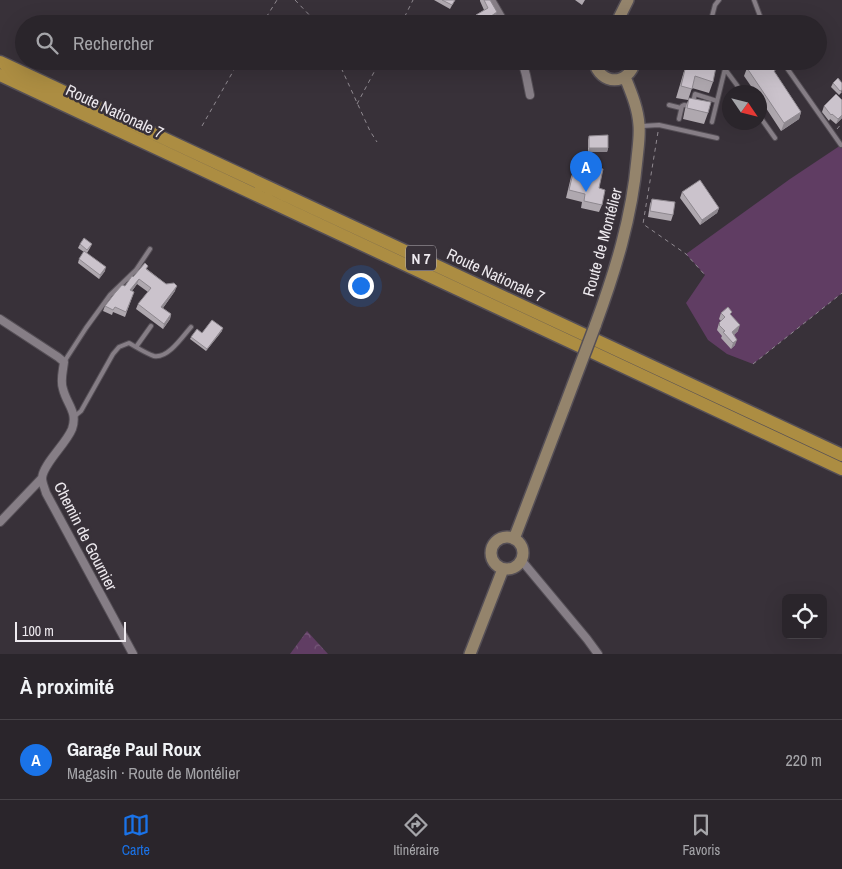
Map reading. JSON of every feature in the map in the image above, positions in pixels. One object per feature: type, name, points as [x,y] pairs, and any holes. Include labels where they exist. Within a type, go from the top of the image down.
[{"type":"highway","name":"Route Nationale 7","points":[[0,62],[15,69]]},
{"type":"highway","name":"Route Nationale 7","points":[[17,70],[842,455]]},
{"type":"highway","name":"Route Nationale 7","points":[[0,76],[842,468]]},
{"type":"main road","points":[[620,15],[628,0]]},
{"type":"main road","points":[[597,70],[604,77],[611,80],[625,77],[632,70]]},
{"type":"main road","name":"Route de Montélier","points":[[514,538],[610,285],[624,234],[635,177],[640,126],[633,98],[625,77]]},
{"type":"main road","points":[[504,537],[514,538],[519,542],[524,551],[522,561],[509,570],[498,567],[492,558],[492,548],[499,539],[504,537]]},
{"type":"main road","points":[[470,654],[503,569]]},
{"type":"street","points":[[491,0],[500,15]]},
{"type":"street","points":[[525,70],[530,95]]},
{"type":"street","points":[[0,319],[64,362],[62,388],[75,416]]},
{"type":"street","name":"Chemin de Gournier","points":[[75,416],[72,429],[63,445],[46,467],[42,478],[46,493],[133,654]]},
{"type":"street","points":[[0,522],[42,478]]},
{"type":"street","points":[[522,561],[598,654]]},
{"type":"lane","points":[[712,15],[715,5],[719,0]]},
{"type":"lane","points":[[754,0],[760,15]]},
{"type":"lane","points":[[725,70],[737,85]]},
{"type":"lane","points":[[712,122],[725,70]]},
{"type":"lane","points":[[788,70],[841,145]]},
{"type":"lane","points":[[669,105],[681,108],[684,105],[692,106],[695,94],[717,100]]},
{"type":"lane","points":[[679,118],[681,108]]},
{"type":"lane","points":[[640,126],[659,124],[717,138]]},
{"type":"lane","points":[[767,127],[775,138]]},
{"type":"lane","points":[[64,362],[110,295],[136,270],[150,249]]},
{"type":"lane","points":[[136,347],[151,326]]},
{"type":"lane","points":[[75,416],[81,411],[113,354],[120,346],[129,343],[155,356],[164,355],[176,345],[191,327]]},
{"type":"path","points":[[268,15],[277,0]]},
{"type":"path","points":[[295,0],[309,15]]},
{"type":"path","points":[[406,15],[413,0]]},
{"type":"path","points":[[202,126],[233,70]]},
{"type":"path","points":[[342,70],[370,132],[377,142]]},
{"type":"path","points":[[357,104],[375,70]]},
{"type":"path","points":[[833,133],[842,123]]},
{"type":"path","points":[[659,124],[643,224],[686,254],[705,275]]},
{"type":"path","points":[[753,364],[842,293]]},
{"type":"green space","points":[[841,145],[842,293],[753,364],[727,354],[708,340],[686,303],[705,275],[686,254],[790,179]]},
{"type":"green space","points":[[307,631],[328,654],[290,654]]},
{"type":"building","points":[[442,0],[455,0],[452,5]]},
{"type":"building","points":[[484,0],[490,0],[497,12],[493,15],[476,15],[488,8]]},
{"type":"building","points":[[685,70],[715,70],[713,82],[695,76],[692,89],[681,86]]},
{"type":"building","points":[[748,70],[775,70],[774,71],[801,112],[784,123],[767,98],[767,85],[758,85]]},
{"type":"building","points":[[838,78],[842,83],[842,90],[840,91],[833,83]]},
{"type":"building","points":[[836,94],[842,100],[842,115],[838,119],[831,115],[824,106]]},
{"type":"building","points":[[689,98],[711,102],[708,113],[687,108]]},
{"type":"building","points":[[608,135],[608,148],[589,148],[589,136]]},
{"type":"building","points":[[586,165],[603,169],[599,188],[605,190],[602,205],[584,201],[585,194],[569,190],[574,169],[584,171]]},
{"type":"building","points":[[700,180],[719,208],[702,220],[682,192]]},
{"type":"building","points":[[652,199],[675,202],[673,215],[650,211]]},
{"type":"building","points":[[84,238],[92,244],[87,250],[80,244]]},
{"type":"building","points":[[84,251],[106,267],[100,275],[79,259]]},
{"type":"building","points":[[145,263],[148,266],[146,269],[166,284],[174,283],[177,286],[161,307],[171,314],[164,324],[138,304],[151,288],[139,279],[130,290],[134,292],[126,312],[115,307],[113,310],[105,306],[122,285],[125,286]]},
{"type":"building","points":[[728,307],[732,312],[730,314],[740,325],[732,332],[737,340],[733,343],[719,325],[725,317],[721,313]]},
{"type":"building","points":[[212,320],[223,328],[207,349],[191,337],[197,329],[202,333]]},
{"type":"place","name":"Garage Paul Roux","points":[[586,192]]}]
